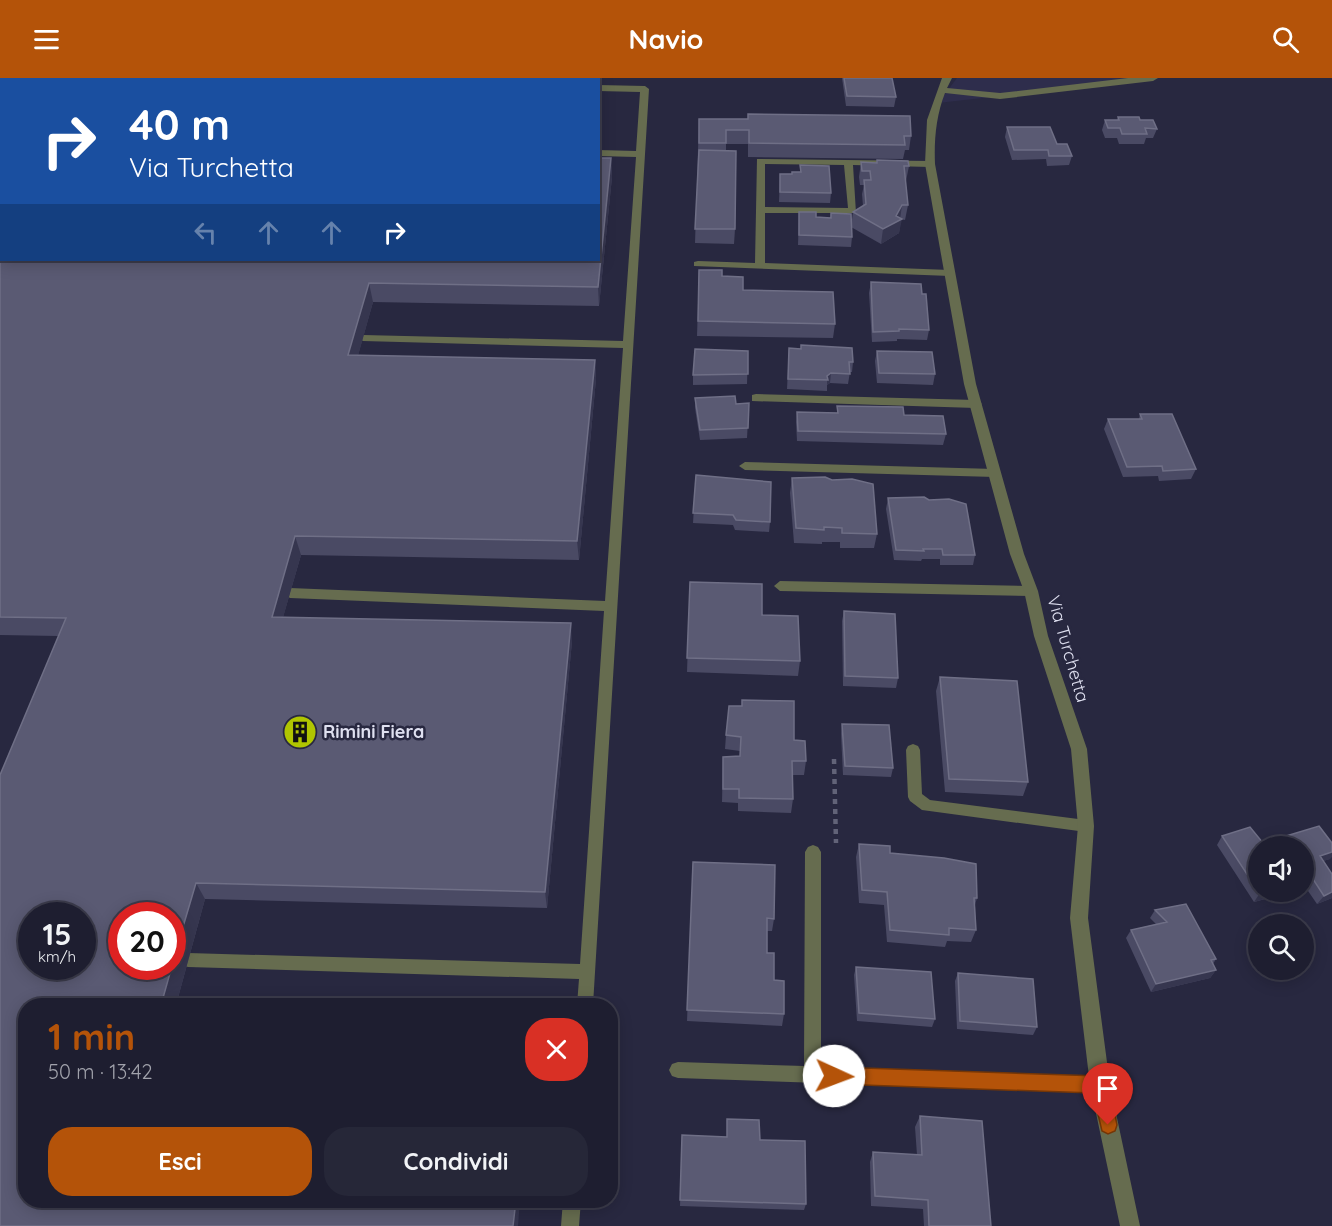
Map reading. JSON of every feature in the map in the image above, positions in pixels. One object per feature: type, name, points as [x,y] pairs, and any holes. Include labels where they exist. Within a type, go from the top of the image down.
[{"type":"street","name":"Via Turchetta","points":[[1130,1226],[1100,1084],[1078,918],[1086,826],[1079,749],[1041,636],[1031,591],[1017,554],[976,404],[930,164],[929,140],[933,112],[944,84],[1000,96],[1153,78]]},
{"type":"lane","points":[[585,998],[646,83],[600,88]]},
{"type":"lane","points":[[600,153],[641,153]]},
{"type":"lane","points":[[760,267],[760,161],[930,164]]},
{"type":"lane","points":[[760,210],[853,211],[848,162]]},
{"type":"lane","points":[[698,264],[950,273]]},
{"type":"lane","points":[[363,338],[628,345]]},
{"type":"lane","points":[[756,398],[976,404]]},
{"type":"lane","points":[[745,466],[995,473]]},
{"type":"lane","points":[[780,586],[1031,591]]},
{"type":"lane","points":[[290,593],[611,606]]},
{"type":"lane","points":[[913,750],[915,797],[927,806],[1086,826]]},
{"type":"lane","points":[[812,1075],[813,855]]},
{"type":"lane","points":[[188,960],[587,972]]},
{"type":"lane","points":[[678,1070],[1100,1084]]},
{"type":"lane","points":[[570,1226],[571,1208]]},
{"type":"path","points":[[813,855],[836,859],[834,759]]},
{"type":"shaded area","points":[[957,78],[1161,78],[938,103]]},
{"type":"building","points":[[844,78],[892,78],[896,97],[847,96]]},
{"type":"building","points":[[748,114],[910,116],[911,136],[904,136],[905,145],[749,143],[749,130],[726,130],[726,143],[699,143],[699,119],[748,119]]},
{"type":"building","points":[[1118,117],[1153,120],[1157,129],[1145,128],[1147,134],[1122,134],[1120,128],[1108,128],[1105,120],[1119,120]]},
{"type":"building","points":[[1007,127],[1050,127],[1057,144],[1067,144],[1072,156],[1049,156],[1048,150],[1014,150]]},
{"type":"building","points":[[699,150],[736,151],[735,229],[695,229]]},
{"type":"building","name":"Rimini Fiera","points":[[600,158],[611,158],[598,287],[369,283],[348,355],[595,360],[577,541],[295,536],[272,617],[571,623],[545,892],[196,883],[186,917],[186,902],[108,902],[108,980],[168,980],[163,998],[18,998],[18,1208],[515,1208],[513,1226],[0,1226],[0,775],[66,618],[0,617],[0,261],[600,261]]},
{"type":"building","points":[[877,160],[908,161],[909,166],[904,166],[908,205],[902,205],[896,216],[902,219],[883,229],[853,212],[866,204],[864,180],[871,180],[870,171],[862,171],[861,162],[877,163]]},
{"type":"building","points":[[800,165],[829,166],[831,193],[780,192],[780,174],[801,172]]},
{"type":"building","points":[[799,212],[816,212],[816,217],[831,218],[831,213],[851,214],[852,237],[799,235]]},
{"type":"building","points":[[699,270],[722,270],[722,276],[743,277],[743,290],[833,292],[835,324],[698,321]]},
{"type":"building","points":[[871,282],[921,284],[922,294],[926,294],[929,330],[899,329],[899,331],[873,332]]},
{"type":"building","points":[[801,345],[852,348],[853,362],[849,362],[850,374],[831,373],[827,376],[828,380],[788,379],[789,348],[801,349]]},
{"type":"building","points":[[695,349],[748,351],[748,374],[693,375]]},
{"type":"building","points":[[877,351],[932,352],[935,374],[879,373]]},
{"type":"building","points":[[735,396],[736,404],[749,403],[748,428],[700,430],[695,398]]},
{"type":"building","points":[[837,406],[903,407],[904,415],[943,416],[946,434],[798,431],[797,412],[838,413]]},
{"type":"building","points":[[1140,414],[1172,414],[1196,469],[1163,471],[1162,466],[1127,467],[1108,419],[1142,419]]},
{"type":"building","points":[[696,475],[771,482],[770,522],[736,520],[733,515],[693,513]]},
{"type":"building","points":[[825,477],[832,480],[852,479],[873,484],[877,534],[842,533],[842,528],[824,527],[824,530],[796,528],[792,478]]},
{"type":"building","points":[[924,497],[929,500],[949,499],[966,504],[975,555],[943,555],[942,549],[896,550],[888,498]]},
{"type":"building","points":[[690,582],[762,584],[762,615],[798,616],[800,661],[687,658]]},
{"type":"building","points":[[844,611],[895,614],[898,678],[845,676]]},
{"type":"building","points":[[940,677],[1017,681],[1028,782],[949,779]]},
{"type":"building","points":[[742,700],[794,701],[794,740],[805,741],[806,761],[792,761],[793,799],[739,798],[739,789],[723,789],[723,757],[740,756],[741,737],[726,735],[729,706],[742,706]]},
{"type":"building","points":[[842,724],[889,725],[893,768],[845,766]]},
{"type":"building","points":[[1319,826],[1332,843],[1332,852],[1320,856],[1332,874],[1332,892],[1324,896],[1314,881],[1314,836],[1286,836]]},
{"type":"building","points":[[1250,827],[1257,836],[1248,836],[1248,876],[1222,836]]},
{"type":"building","points":[[859,844],[890,846],[890,853],[944,858],[976,864],[977,898],[974,898],[976,930],[949,928],[949,935],[890,930],[887,892],[862,890]]},
{"type":"building","points":[[693,862],[775,865],[774,919],[767,918],[767,953],[774,953],[774,980],[784,981],[784,1014],[687,1010]]},
{"type":"building","points":[[1186,904],[1216,959],[1211,960],[1216,970],[1156,984],[1131,930],[1167,922],[1155,910]]},
{"type":"building","points":[[856,967],[931,972],[935,1019],[859,1013]]},
{"type":"building","points":[[958,973],[1033,979],[1037,1027],[960,1021]]},
{"type":"building","points":[[920,1116],[982,1121],[991,1226],[929,1226],[928,1200],[875,1196],[873,1152],[922,1155]]},
{"type":"building","points":[[727,1119],[759,1120],[760,1140],[805,1141],[806,1204],[680,1200],[682,1135],[727,1137]]},
{"type":"place","name":"Rimini Fiera","points":[[300,732]]},
{"type":"route","points":[[834,1076],[1100,1084],[1108,1125]]}]
